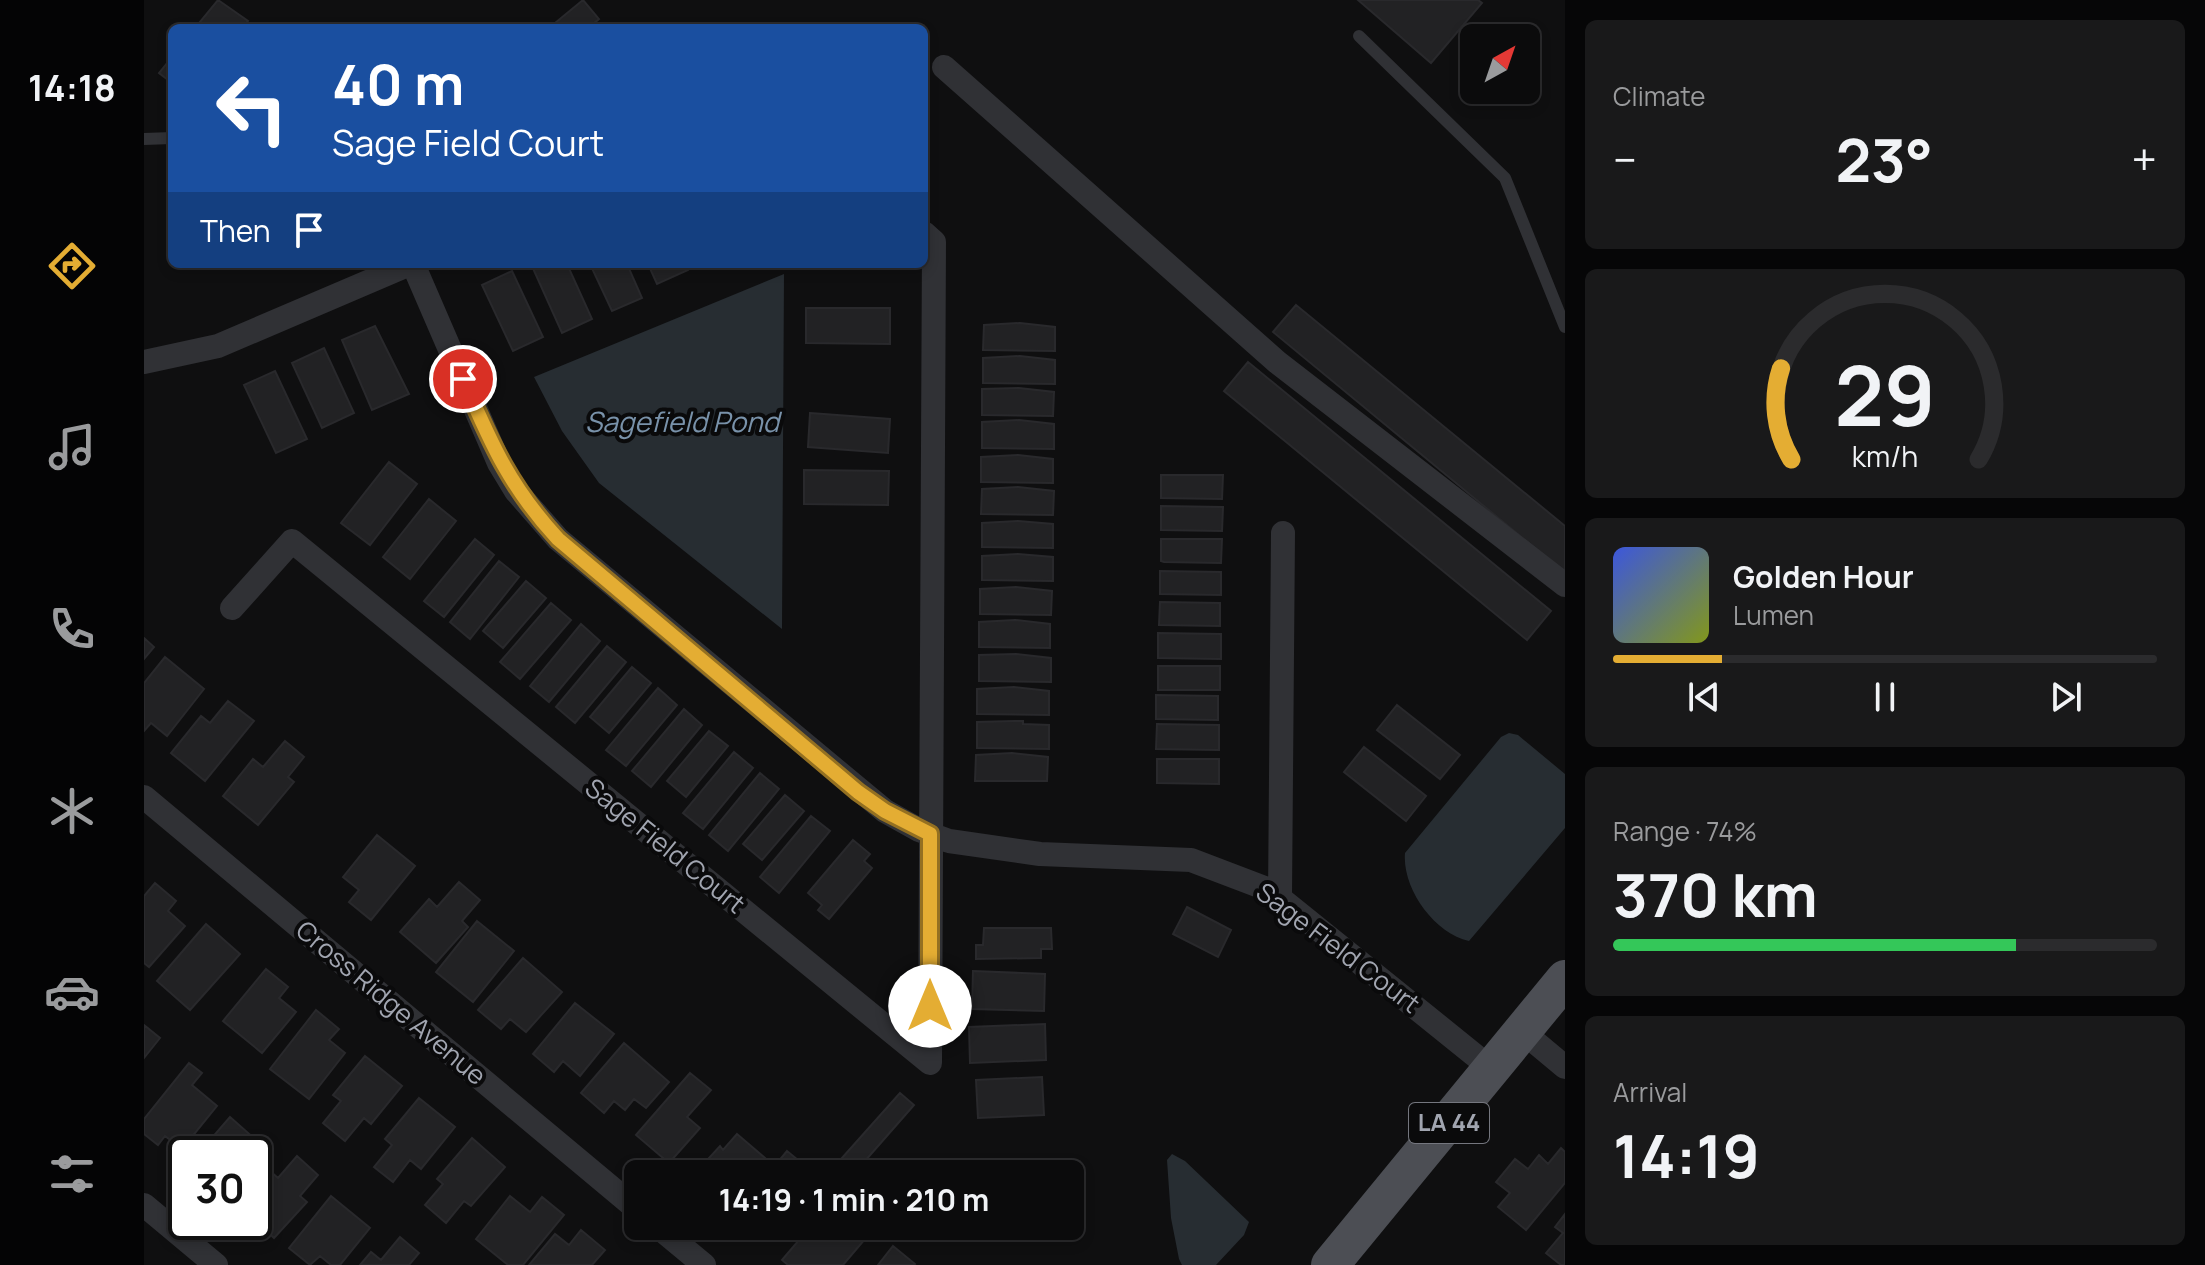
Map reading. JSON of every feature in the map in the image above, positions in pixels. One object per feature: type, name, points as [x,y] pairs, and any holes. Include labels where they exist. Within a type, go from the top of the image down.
[{"type":"main road","name":"LA 44","points":[[1330,1265],[1565,979]]},
{"type":"street","points":[[944,67],[1277,362],[1565,585]]},
{"type":"street","name":"Sage Field Court","points":[[232,608],[292,541],[930,1063],[934,242],[928,237]]},
{"type":"street","name":"Sage Field Court","points":[[144,362],[218,346],[403,268]]},
{"type":"street","name":"Sage Field Court","points":[[414,268],[499,463],[538,517],[558,539],[858,792],[885,811],[930,834],[1010,852],[1191,860],[1256,884],[1280,897],[1493,1070]]},
{"type":"street","points":[[1280,897],[1283,533]]},
{"type":"street","name":"Cross Ridge Avenue","points":[[144,797],[624,1198]]},
{"type":"street","points":[[1523,1032],[1565,1067]]},
{"type":"street","points":[[144,1205],[216,1265]]},
{"type":"street","points":[[674,1240],[704,1265]]},
{"type":"lane","points":[[1359,36],[1505,178],[1565,327]]},
{"type":"lane","points":[[144,139],[168,138]]},
{"type":"water","name":"Sagefield Pond","points":[[784,274],[782,629],[599,483],[562,431],[534,377]]},
{"type":"water","points":[[1509,733],[1518,735],[1565,774],[1565,828],[1469,941],[1444,929],[1423,907],[1409,880],[1405,853],[1501,737]]},
{"type":"water","points":[[1172,1154],[1185,1161],[1249,1222],[1244,1235],[1216,1265],[1182,1265],[1179,1259],[1171,1218],[1167,1160]]},
{"type":"building","points":[[218,0],[248,21],[245,24],[198,24]]},
{"type":"building","points":[[583,0],[599,19],[593,24],[554,24]]},
{"type":"building","points":[[1358,0],[1478,0],[1482,3],[1464,24],[1460,24],[1460,29],[1431,63]]},
{"type":"building","points":[[168,62],[168,80],[159,73]]},
{"type":"building","points":[[533,268],[569,268],[592,319],[562,333]]},
{"type":"building","points":[[592,268],[629,268],[642,298],[612,311]]},
{"type":"building","points":[[650,268],[687,268],[688,270],[657,284]]},
{"type":"building","points":[[512,271],[543,337],[513,351],[482,285]]},
{"type":"building","points":[[1296,305],[1565,526],[1565,573],[1273,332]]},
{"type":"building","points":[[806,308],[890,308],[890,344],[806,343]]},
{"type":"building","points":[[1020,323],[1055,327],[1055,351],[983,350],[984,325]]},
{"type":"building","points":[[375,326],[409,394],[372,410],[342,340]]},
{"type":"building","points":[[324,348],[354,413],[322,428],[292,363]]},
{"type":"building","points":[[1020,356],[1055,360],[1055,384],[983,383],[983,358]]},
{"type":"building","points":[[1248,362],[1551,611],[1527,640],[1224,391]]},
{"type":"building","points":[[275,371],[307,439],[276,453],[244,385]]},
{"type":"building","points":[[1019,388],[1054,392],[1053,416],[982,415],[982,389]]},
{"type":"building","points":[[810,413],[890,419],[888,453],[808,447]]},
{"type":"building","points":[[1019,420],[1054,424],[1054,449],[982,448],[982,422]]},
{"type":"building","points":[[1018,455],[1053,459],[1053,483],[981,482],[981,457]]},
{"type":"building","points":[[389,462],[417,484],[370,545],[341,523]]},
{"type":"building","points":[[804,470],[889,471],[888,505],[804,504]]},
{"type":"building","points":[[1161,475],[1223,475],[1222,499],[1161,498]]},
{"type":"building","points":[[1018,487],[1054,491],[1053,515],[981,514],[982,489]]},
{"type":"building","points":[[429,499],[456,521],[410,579],[383,557]]},
{"type":"building","points":[[1161,506],[1223,507],[1222,531],[1161,530]]},
{"type":"building","points":[[1018,521],[1053,524],[1053,548],[982,547],[982,523]]},
{"type":"building","points":[[475,539],[494,555],[444,617],[424,601]]},
{"type":"building","points":[[1161,539],[1222,539],[1221,563],[1161,561]]},
{"type":"building","points":[[1018,554],[1053,557],[1053,581],[982,580],[982,556]]},
{"type":"building","points":[[499,561],[519,577],[470,639],[450,622]]},
{"type":"building","points":[[1160,571],[1221,572],[1221,595],[1160,594]]},
{"type":"building","points":[[526,581],[546,598],[503,648],[483,631]]},
{"type":"building","points":[[1016,587],[1052,591],[1051,615],[980,614],[980,589]]},
{"type":"building","points":[[1160,602],[1220,603],[1220,626],[1159,625]]},
{"type":"building","points":[[551,603],[571,620],[520,679],[500,662]]},
{"type":"building","points":[[1015,620],[1050,624],[1050,648],[979,647],[979,622]]},
{"type":"building","points":[[581,624],[600,641],[549,702],[530,686]]},
{"type":"building","points":[[1158,633],[1221,634],[1221,659],[1158,658]]},
{"type":"building","points":[[144,638],[154,647],[144,659]]},
{"type":"building","points":[[607,646],[626,662],[575,723],[556,707]]},
{"type":"building","points":[[1016,654],[1051,658],[1051,682],[979,681],[979,655]]},
{"type":"building","points":[[165,657],[204,689],[167,736],[151,723],[144,731],[144,683]]},
{"type":"building","points":[[1158,666],[1220,666],[1220,690],[1158,690]]},
{"type":"building","points":[[632,667],[651,683],[609,733],[590,717]]},
{"type":"building","points":[[1014,687],[1049,691],[1049,715],[977,714],[977,689]]},
{"type":"building","points":[[658,688],[677,705],[626,766],[606,750]]},
{"type":"building","points":[[1156,695],[1218,696],[1218,720],[1156,719]]},
{"type":"building","points":[[228,701],[254,721],[205,781],[171,753],[201,716],[210,723]]},
{"type":"building","points":[[1397,705],[1460,755],[1440,779],[1377,730]]},
{"type":"building","points":[[684,709],[702,725],[651,787],[632,771]]},
{"type":"building","points":[[1023,721],[1023,724],[1049,725],[1049,749],[977,748],[977,722]]},
{"type":"building","points":[[1157,724],[1219,725],[1219,750],[1156,749]]},
{"type":"building","points":[[709,731],[728,746],[686,797],[667,781]]},
{"type":"building","points":[[285,741],[304,757],[288,777],[294,782],[258,825],[223,796],[253,759],[263,767]]},
{"type":"building","points":[[1364,747],[1426,796],[1406,821],[1344,772]]},
{"type":"building","points":[[734,752],[753,768],[703,829],[683,813]]},
{"type":"building","points":[[1012,753],[1048,757],[1047,781],[975,781],[976,755]]},
{"type":"building","points":[[1157,759],[1219,759],[1219,784],[1157,783]]},
{"type":"building","points":[[760,773],[779,789],[728,851],[709,835]]},
{"type":"building","points":[[785,795],[804,811],[762,860],[743,844]]},
{"type":"building","points":[[811,816],[830,831],[779,893],[760,877]]},
{"type":"building","points":[[377,835],[415,866],[371,920],[349,902],[359,890],[343,877]]},
{"type":"building","points":[[853,840],[870,854],[864,861],[872,868],[829,919],[818,910],[822,905],[808,893]]},
{"type":"building","points":[[459,882],[480,900],[462,921],[468,927],[436,963],[400,932],[429,899],[437,907]]},
{"type":"building","points":[[155,883],[176,901],[168,911],[185,926],[149,967],[144,963],[144,896]]},
{"type":"building","points":[[1187,907],[1231,930],[1218,957],[1173,934]]},
{"type":"building","points":[[477,921],[514,951],[473,1002],[436,972]]},
{"type":"building","points":[[206,924],[240,954],[190,1010],[157,981]]},
{"type":"building","points":[[984,928],[1051,928],[1052,949],[1041,949],[1041,958],[976,959],[976,945],[983,945]]},
{"type":"building","points":[[523,958],[562,992],[526,1032],[510,1019],[501,1029],[478,1010]]},
{"type":"building","points":[[266,969],[288,987],[279,998],[296,1012],[262,1053],[223,1021]]},
{"type":"building","points":[[973,971],[1045,974],[1044,1011],[972,1009]]},
{"type":"building","points":[[575,1003],[614,1034],[580,1076],[563,1061],[554,1072],[533,1054]]},
{"type":"building","points":[[316,1010],[339,1029],[329,1040],[345,1053],[309,1099],[270,1069]]},
{"type":"building","points":[[1045,1024],[1046,1060],[970,1063],[969,1027]]},
{"type":"building","points":[[144,1025],[160,1038],[144,1058]]},
{"type":"building","points":[[624,1043],[669,1082],[646,1108],[634,1099],[625,1110],[614,1101],[604,1113],[581,1093]]},
{"type":"building","points":[[365,1056],[402,1086],[371,1124],[364,1118],[345,1141],[323,1123],[341,1101],[333,1095]]},
{"type":"building","points":[[189,1063],[202,1073],[192,1085],[217,1106],[193,1136],[165,1136],[158,1145],[144,1134],[144,1119]]},
{"type":"building","points":[[690,1073],[711,1090],[687,1117],[700,1128],[672,1160],[665,1160],[636,1135]]},
{"type":"building","points":[[1042,1077],[1044,1115],[978,1118],[976,1080]]},
{"type":"building","points":[[900,1093],[914,1105],[866,1160],[842,1158]]},
{"type":"building","points":[[419,1098],[455,1127],[421,1169],[410,1160],[393,1182],[374,1167],[392,1145],[385,1139]]},
{"type":"building","points":[[230,1117],[252,1136],[214,1136]]},
{"type":"building","points":[[737,1134],[767,1160],[707,1160],[720,1146],[723,1150]]},
{"type":"building","points":[[472,1138],[505,1167],[471,1206],[464,1201],[446,1223],[425,1205],[443,1184],[437,1179]]},
{"type":"building","points":[[1561,1148],[1565,1152],[1565,1183],[1526,1230],[1498,1207],[1510,1193],[1496,1182],[1515,1159],[1528,1169],[1539,1155],[1548,1164]]},
{"type":"building","points":[[787,1151],[798,1160],[780,1160]]},
{"type":"building","points":[[297,1156],[318,1175],[300,1196],[307,1202],[274,1238],[272,1173],[278,1178]]},
{"type":"building","points":[[331,1196],[370,1228],[340,1265],[331,1265],[320,1256],[310,1265],[289,1248]]},
{"type":"building","points":[[510,1196],[530,1212],[542,1197],[564,1215],[523,1265],[508,1265],[476,1239]]},
{"type":"building","points":[[1565,1214],[1565,1265],[1561,1265],[1546,1253],[1563,1233],[1555,1227]]},
{"type":"building","points":[[581,1230],[605,1250],[592,1265],[529,1265],[555,1234],[569,1245]]},
{"type":"building","points":[[400,1237],[419,1253],[409,1265],[360,1265],[371,1252],[381,1260]]},
{"type":"building","points":[[799,1240],[864,1240],[843,1265],[788,1265],[782,1260]]},
{"type":"building","points":[[893,1246],[915,1264],[878,1265]]},
{"type":"route","points":[[463,379],[499,463],[516,491],[558,539],[858,792],[885,811],[930,834],[930,1006]]}]
